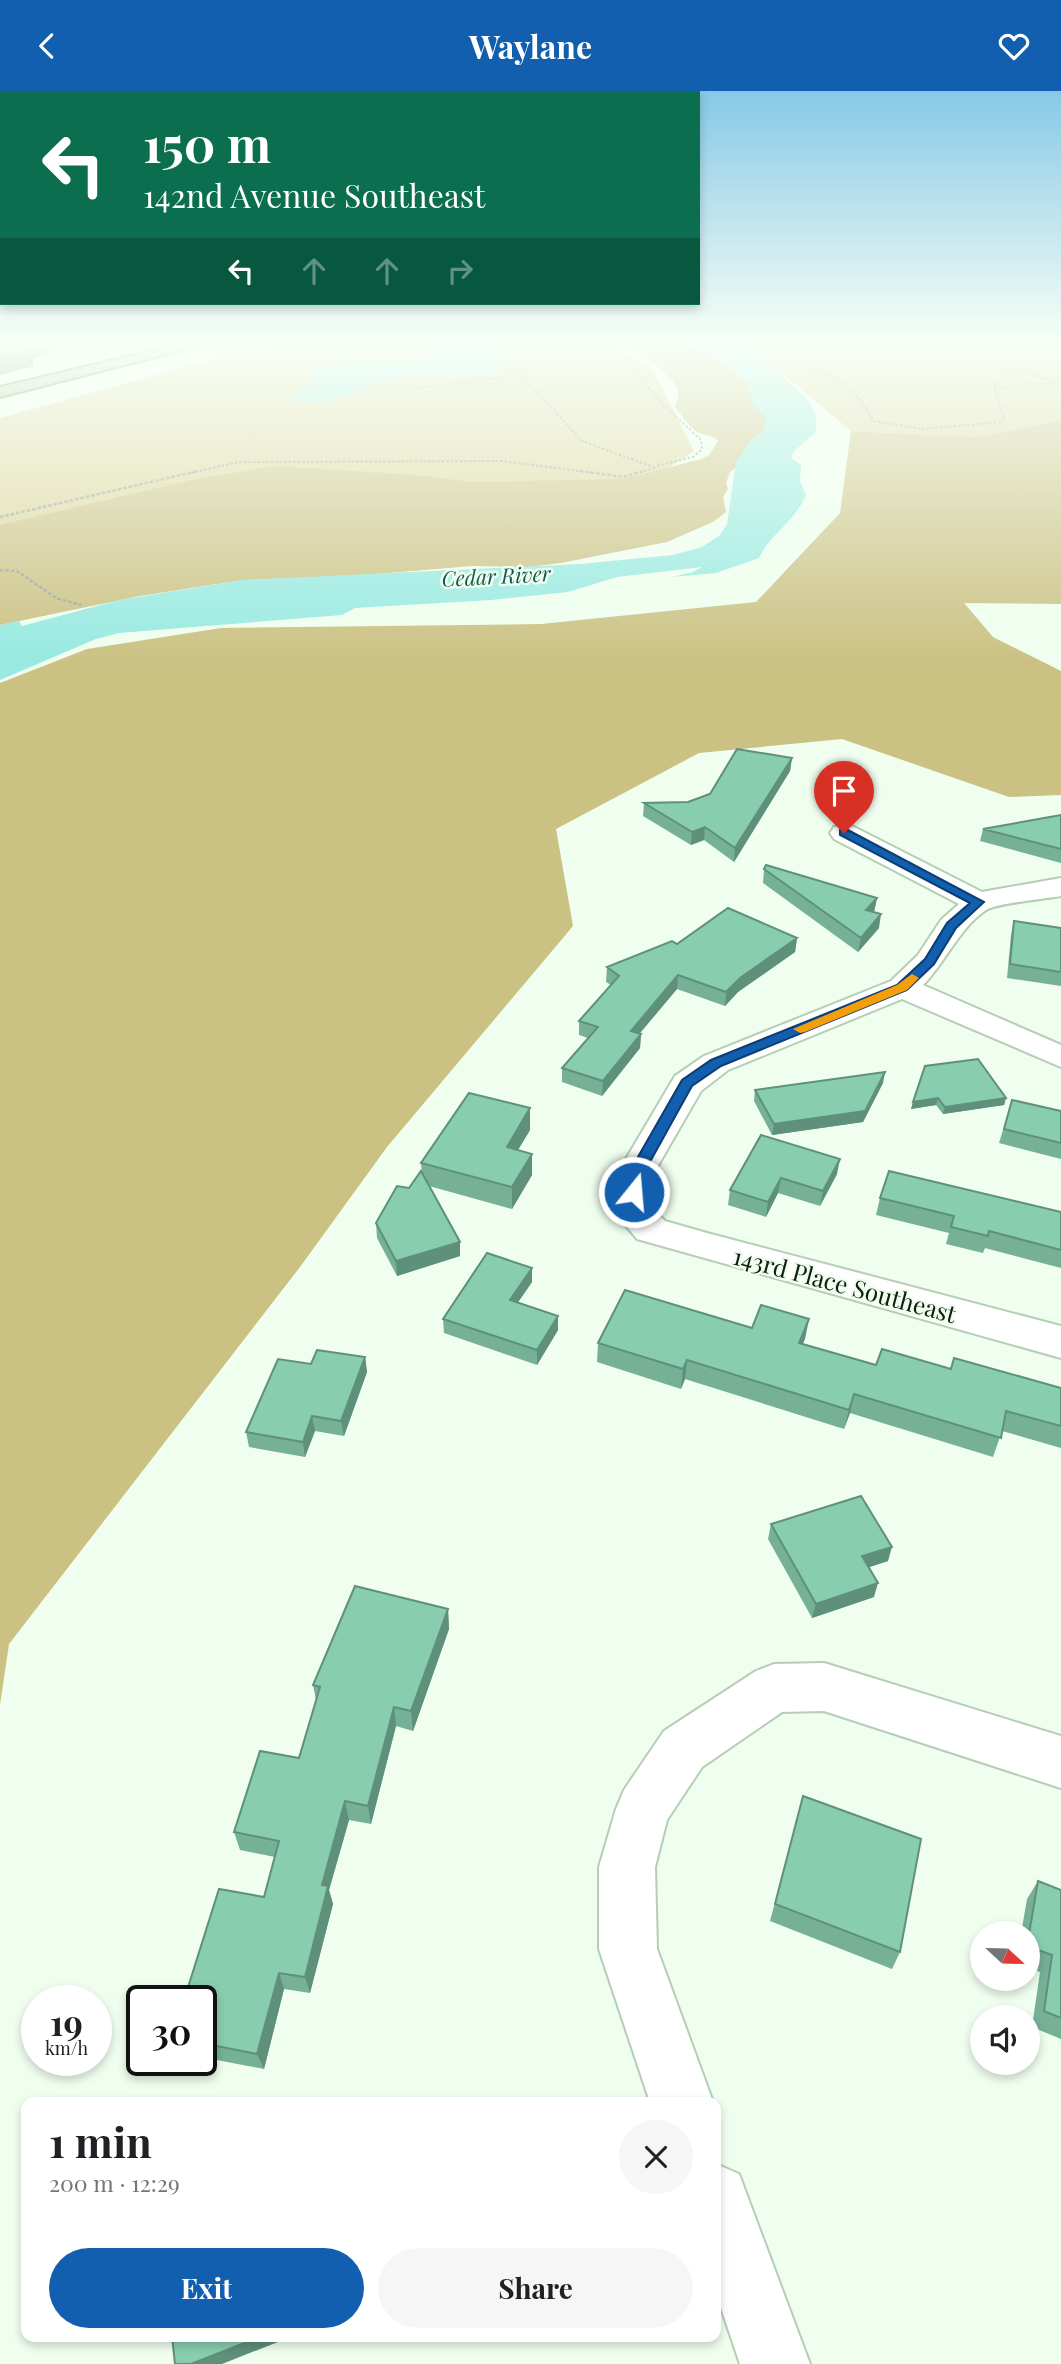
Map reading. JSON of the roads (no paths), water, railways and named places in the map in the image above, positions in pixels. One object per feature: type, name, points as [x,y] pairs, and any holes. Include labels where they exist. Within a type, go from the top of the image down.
[{"type":"street","points":[[844,833],[978,902]]},
{"type":"street","points":[[1061,887],[978,902],[951,926],[929,961],[902,988],[1061,1057]]},
{"type":"street","name":"143rd Place Southeast","points":[[902,988],[716,1063],[687,1084],[638,1169],[634,1192],[635,1214],[651,1230],[703,1246],[1061,1342]]},
{"type":"street","points":[[680,2097],[628,1949],[627,1867],[643,1809],[683,1749],[774,1688],[824,1687],[1061,1762]]},
{"type":"street","points":[[721,2211],[775,2364]]},
{"type":"water","name":"Cedar River","points":[[745,449],[796,449],[791,458],[801,465],[800,481],[806,495],[759,558],[716,573],[672,577],[702,567],[617,577],[568,592],[491,600],[355,608],[342,615],[119,633],[96,639],[0,680],[0,625],[19,621],[22,626],[119,600],[243,580],[580,564],[673,555],[702,547],[720,535],[727,524],[736,462]]}]
